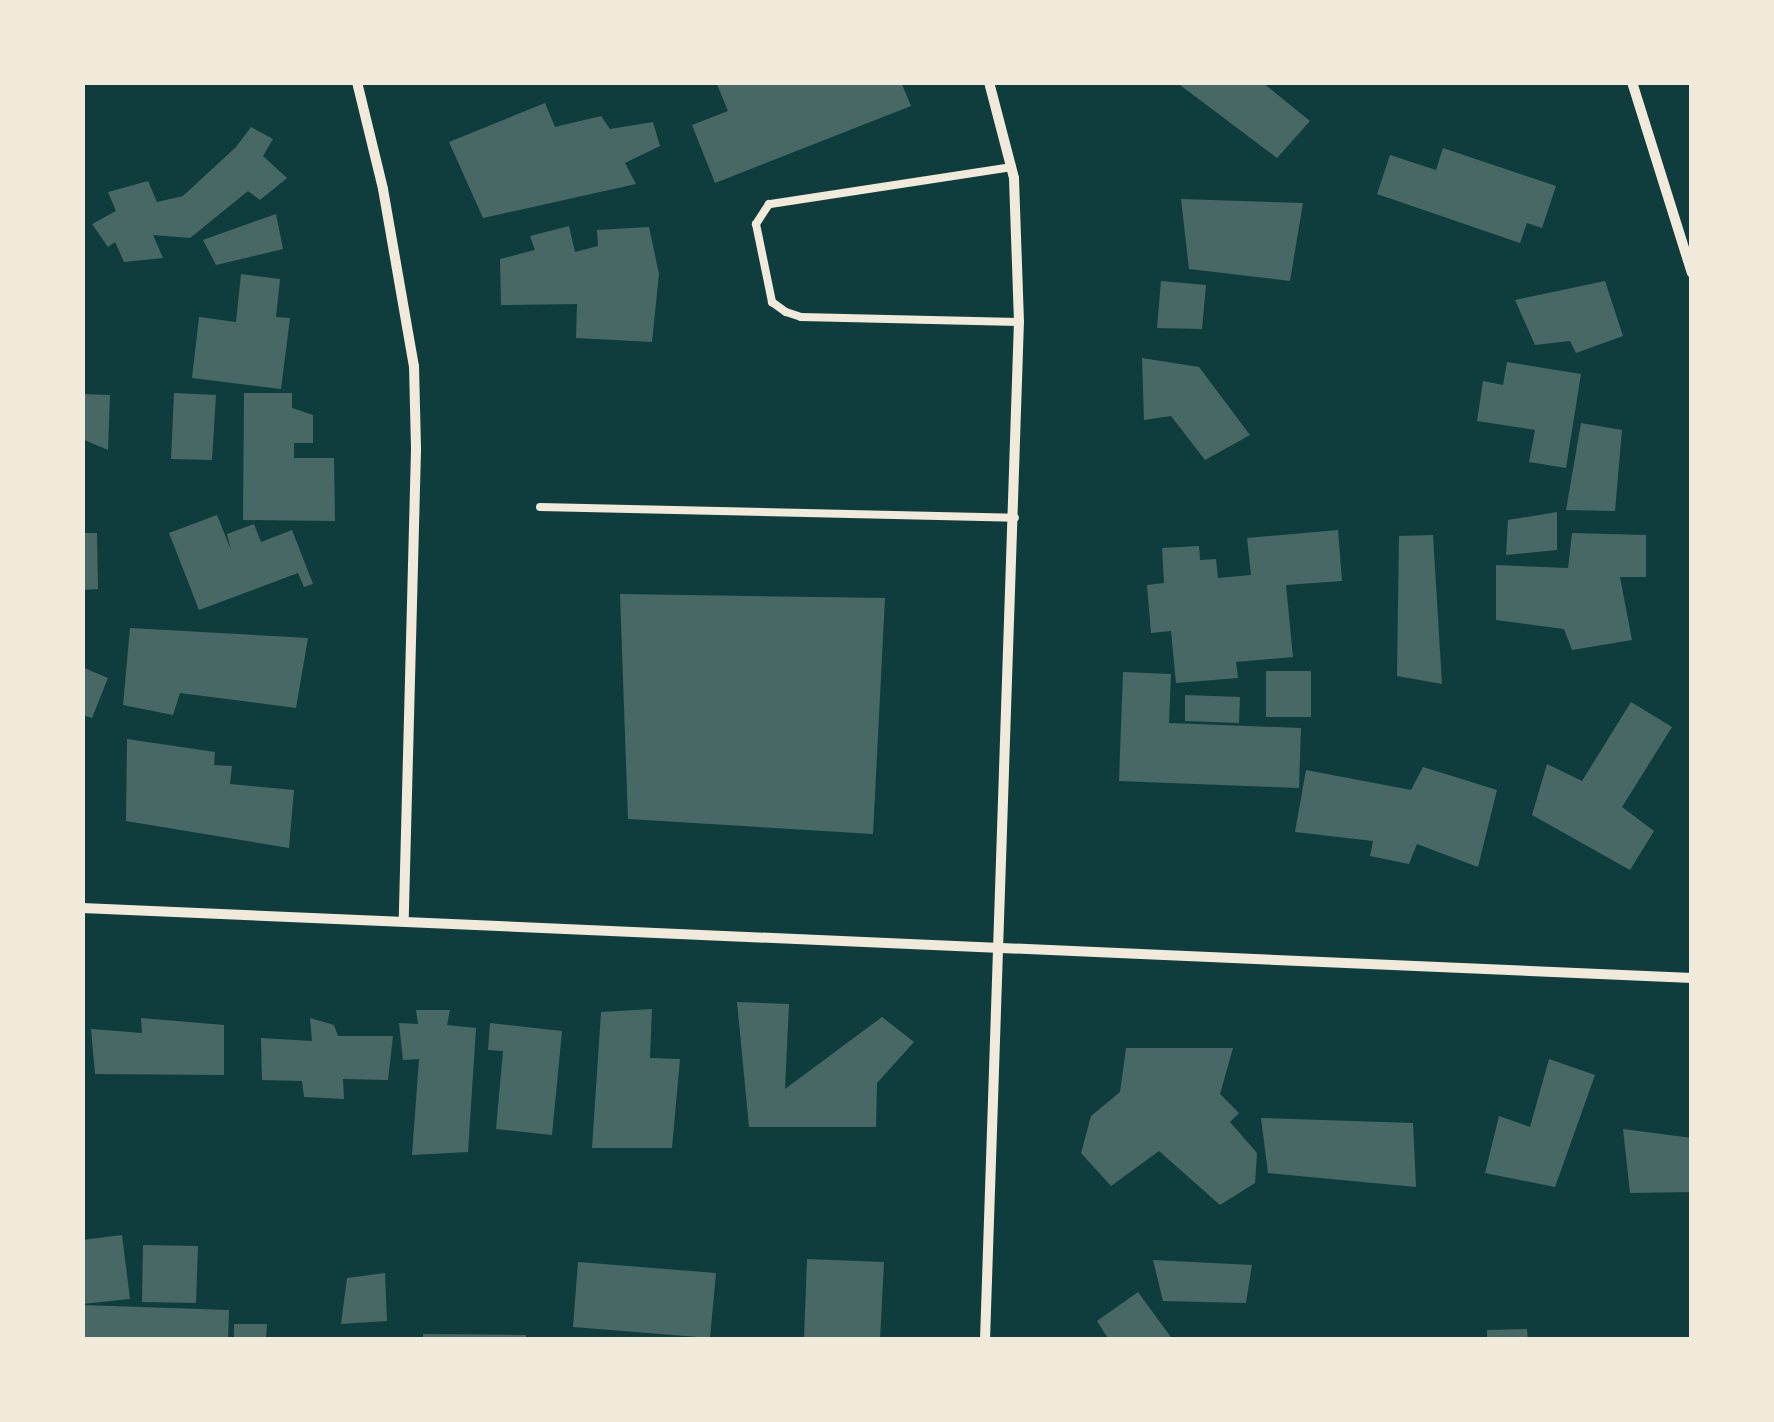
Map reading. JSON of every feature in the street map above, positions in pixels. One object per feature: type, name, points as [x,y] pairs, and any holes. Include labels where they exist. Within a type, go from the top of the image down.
[{"type":"street","points":[[357,82],[383,188],[414,366],[416,450],[404,921]]},
{"type":"street","points":[[985,1340],[1016,518],[1019,322],[1012,167],[989,82]]},
{"type":"street","points":[[1632,82],[1692,273]]},
{"type":"street","points":[[82,908],[1692,978]]},
{"type":"lane","points":[[1012,167],[768,204],[756,224],[772,302],[786,312],[801,317],[1019,322]]},
{"type":"lane","points":[[540,507],[1016,518]]},
{"type":"building","points":[[716,82],[901,82],[911,106],[715,183],[692,125],[728,111]]},
{"type":"building","points":[[1176,82],[1262,82],[1310,121],[1277,158]]},
{"type":"building","points":[[545,103],[555,127],[601,116],[610,129],[653,122],[660,146],[625,163],[636,184],[483,218],[449,142]]},
{"type":"building","points":[[251,127],[273,139],[263,156],[287,178],[260,200],[248,191],[190,238],[153,235],[163,258],[124,262],[115,242],[108,247],[92,224],[116,211],[108,192],[148,181],[157,202],[183,196],[236,147]]},
{"type":"building","points":[[1443,148],[1556,186],[1542,228],[1527,223],[1520,243],[1377,194],[1390,155],[1436,170]]},
{"type":"building","points":[[1181,199],[1303,203],[1290,281],[1189,269]]},
{"type":"building","points":[[276,214],[283,249],[216,265],[203,240]]},
{"type":"building","points":[[569,226],[575,252],[598,246],[597,230],[649,227],[659,274],[652,342],[576,338],[577,304],[501,305],[500,259],[535,250],[530,236]]},
{"type":"building","points":[[241,274],[280,279],[276,317],[290,318],[281,389],[192,378],[199,317],[236,322]]},
{"type":"building","points":[[1161,281],[1206,285],[1202,329],[1157,328]]},
{"type":"building","points":[[1605,281],[1623,336],[1576,353],[1570,341],[1535,345],[1515,300]]},
{"type":"building","points":[[1142,358],[1199,367],[1250,435],[1205,460],[1171,416],[1144,420]]},
{"type":"building","points":[[1507,362],[1581,374],[1566,468],[1529,462],[1535,430],[1477,421],[1483,381],[1503,385]]},
{"type":"building","points":[[174,393],[216,395],[212,460],[171,459]]},
{"type":"building","points":[[244,393],[292,393],[292,408],[313,415],[313,443],[294,443],[294,458],[334,458],[335,521],[243,520]]},
{"type":"building","points":[[82,394],[110,395],[108,450],[82,439]]},
{"type":"building","points":[[1581,423],[1622,430],[1615,511],[1566,510]]},
{"type":"building","points":[[1557,512],[1557,550],[1506,555],[1508,520]]},
{"type":"building","points":[[217,515],[231,550],[227,534],[254,524],[261,542],[292,530],[313,584],[304,587],[298,573],[199,610],[169,533]]},
{"type":"building","points":[[1338,530],[1342,581],[1286,585],[1293,657],[1236,662],[1238,678],[1176,683],[1171,631],[1151,633],[1147,585],[1164,583],[1162,548],[1199,546],[1200,560],[1216,559],[1218,578],[1251,575],[1247,538]]},
{"type":"building","points":[[82,533],[97,533],[98,589],[82,590]]},
{"type":"building","points":[[1572,533],[1646,535],[1646,577],[1620,577],[1632,640],[1572,650],[1564,629],[1496,620],[1496,565],[1568,568]]},
{"type":"building","points":[[1433,535],[1442,684],[1397,676],[1399,536]]},
{"type":"building","points":[[620,594],[885,598],[873,834],[628,819]]},
{"type":"building","points":[[130,628],[308,638],[296,708],[180,693],[173,715],[123,705]]},
{"type":"building","points":[[82,667],[108,678],[92,718],[82,715]]},
{"type":"building","points":[[1266,671],[1311,671],[1311,717],[1266,717]]},
{"type":"building","points":[[1123,672],[1171,674],[1169,723],[1301,728],[1299,788],[1119,781]]},
{"type":"building","points":[[1185,695],[1240,697],[1239,723],[1185,721]]},
{"type":"building","points":[[1631,702],[1672,727],[1622,807],[1654,831],[1630,870],[1532,815],[1547,764],[1582,781]]},
{"type":"building","points":[[127,739],[215,752],[214,765],[232,766],[230,784],[294,790],[289,848],[126,821]]},
{"type":"building","points":[[1423,767],[1497,790],[1478,867],[1417,844],[1409,864],[1370,856],[1373,841],[1295,832],[1306,770],[1411,790]]},
{"type":"building","points":[[737,1002],[789,1004],[785,1089],[882,1017],[914,1042],[877,1083],[876,1127],[749,1127]]},
{"type":"building","points":[[652,1009],[650,1058],[680,1059],[672,1148],[592,1148],[601,1012]]},
{"type":"building","points":[[416,1010],[450,1010],[447,1025],[476,1028],[468,1152],[412,1155],[419,1059],[403,1060],[399,1023],[418,1024]]},
{"type":"building","points":[[141,1018],[224,1025],[224,1075],[95,1074],[91,1029],[142,1033]]},
{"type":"building","points":[[310,1018],[334,1025],[338,1036],[393,1036],[388,1080],[343,1079],[344,1099],[304,1097],[302,1081],[262,1080],[261,1038],[312,1041]]},
{"type":"building","points":[[490,1023],[562,1031],[552,1135],[496,1129],[503,1051],[488,1050]]},
{"type":"building","points":[[1126,1048],[1233,1048],[1220,1094],[1239,1113],[1230,1122],[1257,1153],[1255,1183],[1220,1205],[1159,1151],[1111,1186],[1081,1153],[1091,1116],[1120,1092]]},
{"type":"building","points":[[1549,1059],[1595,1075],[1555,1187],[1485,1173],[1499,1116],[1530,1127]]},
{"type":"building","points":[[1261,1118],[1413,1123],[1416,1187],[1268,1173]]},
{"type":"building","points":[[1623,1129],[1692,1138],[1692,1192],[1630,1193]]},
{"type":"building","points":[[122,1235],[130,1299],[82,1304],[82,1240]]},
{"type":"building","points":[[143,1245],[198,1246],[196,1303],[142,1302]]},
{"type":"building","points":[[807,1259],[884,1262],[880,1340],[804,1340]]},
{"type":"building","points":[[1153,1260],[1252,1265],[1246,1303],[1163,1301]]},
{"type":"building","points":[[578,1262],[716,1273],[710,1338],[573,1327]]},
{"type":"building","points":[[385,1273],[387,1321],[341,1324],[347,1278]]},
{"type":"building","points":[[1138,1292],[1173,1340],[1109,1340],[1097,1321]]},
{"type":"building","points":[[82,1305],[229,1310],[228,1340],[82,1340]]},
{"type":"building","points":[[234,1324],[267,1324],[266,1340],[234,1340]]},
{"type":"building","points":[[1527,1329],[1528,1340],[1487,1340],[1487,1330]]},
{"type":"building","points":[[423,1334],[526,1335],[526,1340],[423,1340]]}]
